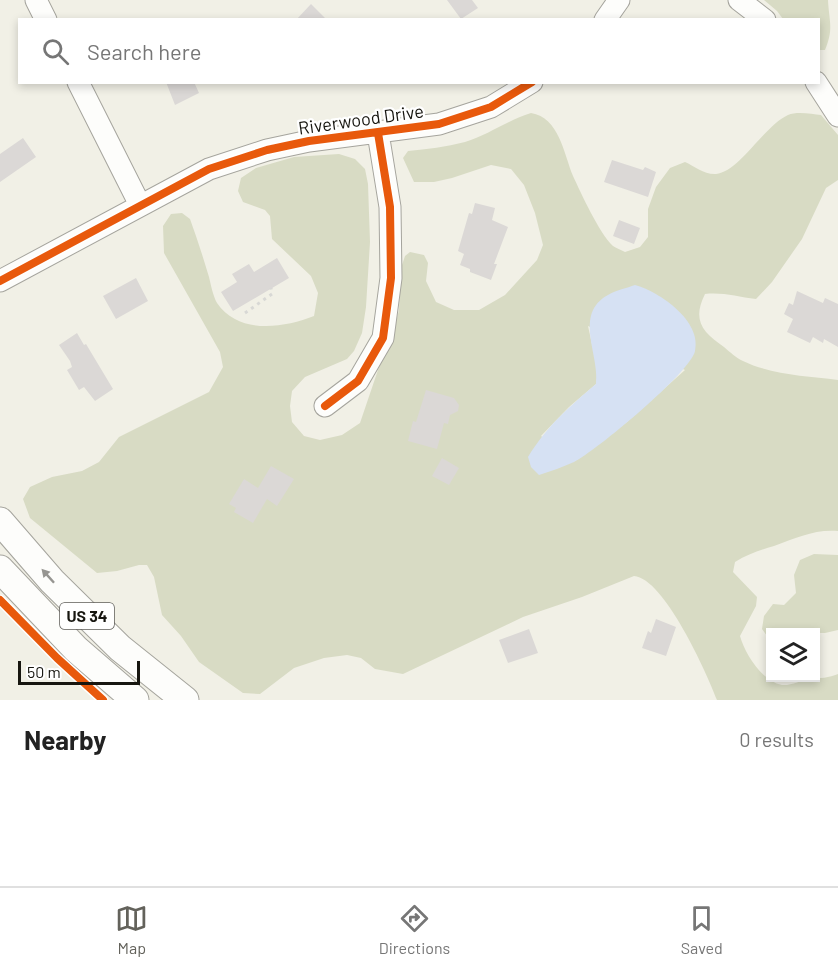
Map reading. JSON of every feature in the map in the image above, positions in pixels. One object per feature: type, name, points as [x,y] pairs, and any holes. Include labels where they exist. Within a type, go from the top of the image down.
[{"type":"main road","name":"US 34","points":[[0,521],[52,581],[120,648],[185,700]]},
{"type":"main road","name":"US 34","points":[[0,569],[76,649],[135,700]]},
{"type":"street","points":[[36,0],[45,18]]},
{"type":"street","points":[[606,18],[619,0]]},
{"type":"street","points":[[739,0],[762,18]]},
{"type":"street","points":[[79,84],[140,205]]},
{"type":"street","name":"Riverwood Drive","points":[[0,281],[209,169],[232,160],[309,141],[439,124],[491,107],[529,84]]},
{"type":"street","points":[[817,84],[838,116]]},
{"type":"street","points":[[326,406],[358,381],[383,338],[390,278],[390,207],[378,133]]},
{"type":"path","points":[[245,313],[267,300],[272,294],[271,288]]},
{"type":"green space","points":[[764,0],[828,0],[830,30],[825,50],[820,50],[820,18],[782,18]]},
{"type":"green space","points":[[531,113],[548,121],[559,138],[573,176],[596,223],[613,246],[625,252],[640,247],[648,237],[648,209],[656,187],[670,168],[685,162],[708,173],[716,174],[725,171],[743,157],[779,121],[792,114],[821,115],[838,135],[838,180],[826,188],[802,239],[772,282],[756,299],[724,294],[705,294],[699,318],[701,325],[710,336],[740,360],[777,372],[838,380],[838,531],[821,531],[754,552],[735,562],[733,572],[757,597],[756,606],[740,636],[755,666],[766,676],[766,682],[789,685],[800,682],[820,682],[820,678],[838,674],[838,700],[717,700],[694,649],[671,609],[646,581],[634,576],[523,617],[403,674],[375,669],[361,658],[347,655],[324,658],[294,668],[260,694],[243,693],[199,662],[181,636],[162,615],[154,577],[147,565],[97,573],[30,518],[23,499],[30,487],[52,477],[82,471],[99,462],[119,437],[209,392],[223,367],[220,352],[164,253],[163,226],[171,214],[182,213],[190,219],[214,297],[226,313],[237,320],[262,326],[289,324],[314,316],[318,293],[311,276],[272,239],[270,216],[265,210],[243,202],[238,191],[241,178],[256,168],[294,157],[339,154],[355,159],[365,169],[368,184],[370,242],[362,333],[354,351],[347,359],[305,377],[292,391],[290,406],[292,422],[304,436],[320,440],[342,435],[360,423],[379,367],[391,342],[399,310],[401,268],[405,256],[410,252],[424,255],[428,263],[426,281],[436,302],[454,310],[479,310],[505,295],[537,260],[543,245],[535,213],[524,185],[511,169],[491,165],[434,182],[414,182],[403,158],[408,151],[451,145],[473,139]],"holes":[[[588,326],[685,370],[627,422],[575,461],[541,436],[569,407],[596,384],[598,371]]]},
{"type":"green space","points":[[814,554],[838,555],[838,630],[820,633],[820,628],[766,628],[766,634],[762,629],[764,616],[773,604],[784,605],[796,593],[794,575],[800,560]]},
{"type":"water","points":[[635,285],[667,301],[686,319],[695,340],[695,351],[690,361],[661,392],[602,443],[574,462],[539,475],[531,467],[528,457],[551,426],[596,384],[590,336],[592,313],[598,303],[608,295]]},
{"type":"building","points":[[447,0],[472,0],[478,8],[460,18]]},
{"type":"building","points":[[311,4],[325,18],[298,18]]},
{"type":"building","points":[[167,84],[195,84],[199,93],[175,105]]},
{"type":"building","points":[[23,138],[36,157],[0,182],[0,154]]},
{"type":"building","points":[[612,160],[643,170],[645,167],[656,172],[648,197],[604,182]]},
{"type":"building","points":[[475,203],[495,208],[492,220],[508,227],[494,264],[497,264],[491,280],[470,272],[470,269],[460,265],[464,254],[458,251],[469,213],[472,214]]},
{"type":"building","points":[[619,220],[640,228],[634,244],[613,236]]},
{"type":"building","points":[[277,258],[289,278],[233,311],[221,292],[237,282],[232,274],[249,264],[254,272]]},
{"type":"building","points":[[136,278],[148,301],[116,319],[103,296]]},
{"type":"building","points":[[797,291],[823,303],[825,298],[838,304],[838,347],[824,339],[823,343],[813,337],[810,343],[787,332],[793,319],[784,314],[789,303],[793,305]]},
{"type":"building","points":[[77,333],[113,389],[95,401],[84,387],[79,390],[67,370],[72,367],[70,361],[59,345]]},
{"type":"building","points":[[426,390],[454,398],[459,405],[458,411],[450,415],[448,424],[444,423],[437,449],[408,441],[413,421],[416,422]]},
{"type":"building","points":[[442,458],[459,468],[449,485],[432,476]]},
{"type":"building","points":[[271,466],[294,479],[277,506],[267,499],[253,523],[234,512],[236,508],[229,504],[244,479],[258,488]]},
{"type":"building","points":[[656,619],[676,627],[666,656],[642,648],[648,631],[651,633]]},
{"type":"building","points":[[529,629],[538,653],[508,663],[499,640]]},
{"type":"cycle path","points":[[0,281],[209,169],[267,150],[309,141],[439,124],[491,107],[529,84]]},
{"type":"cycle path","points":[[325,406],[358,381],[383,338],[391,278],[390,207],[378,133]]},
{"type":"cycle path","points":[[0,600],[57,658],[103,700]]}]
